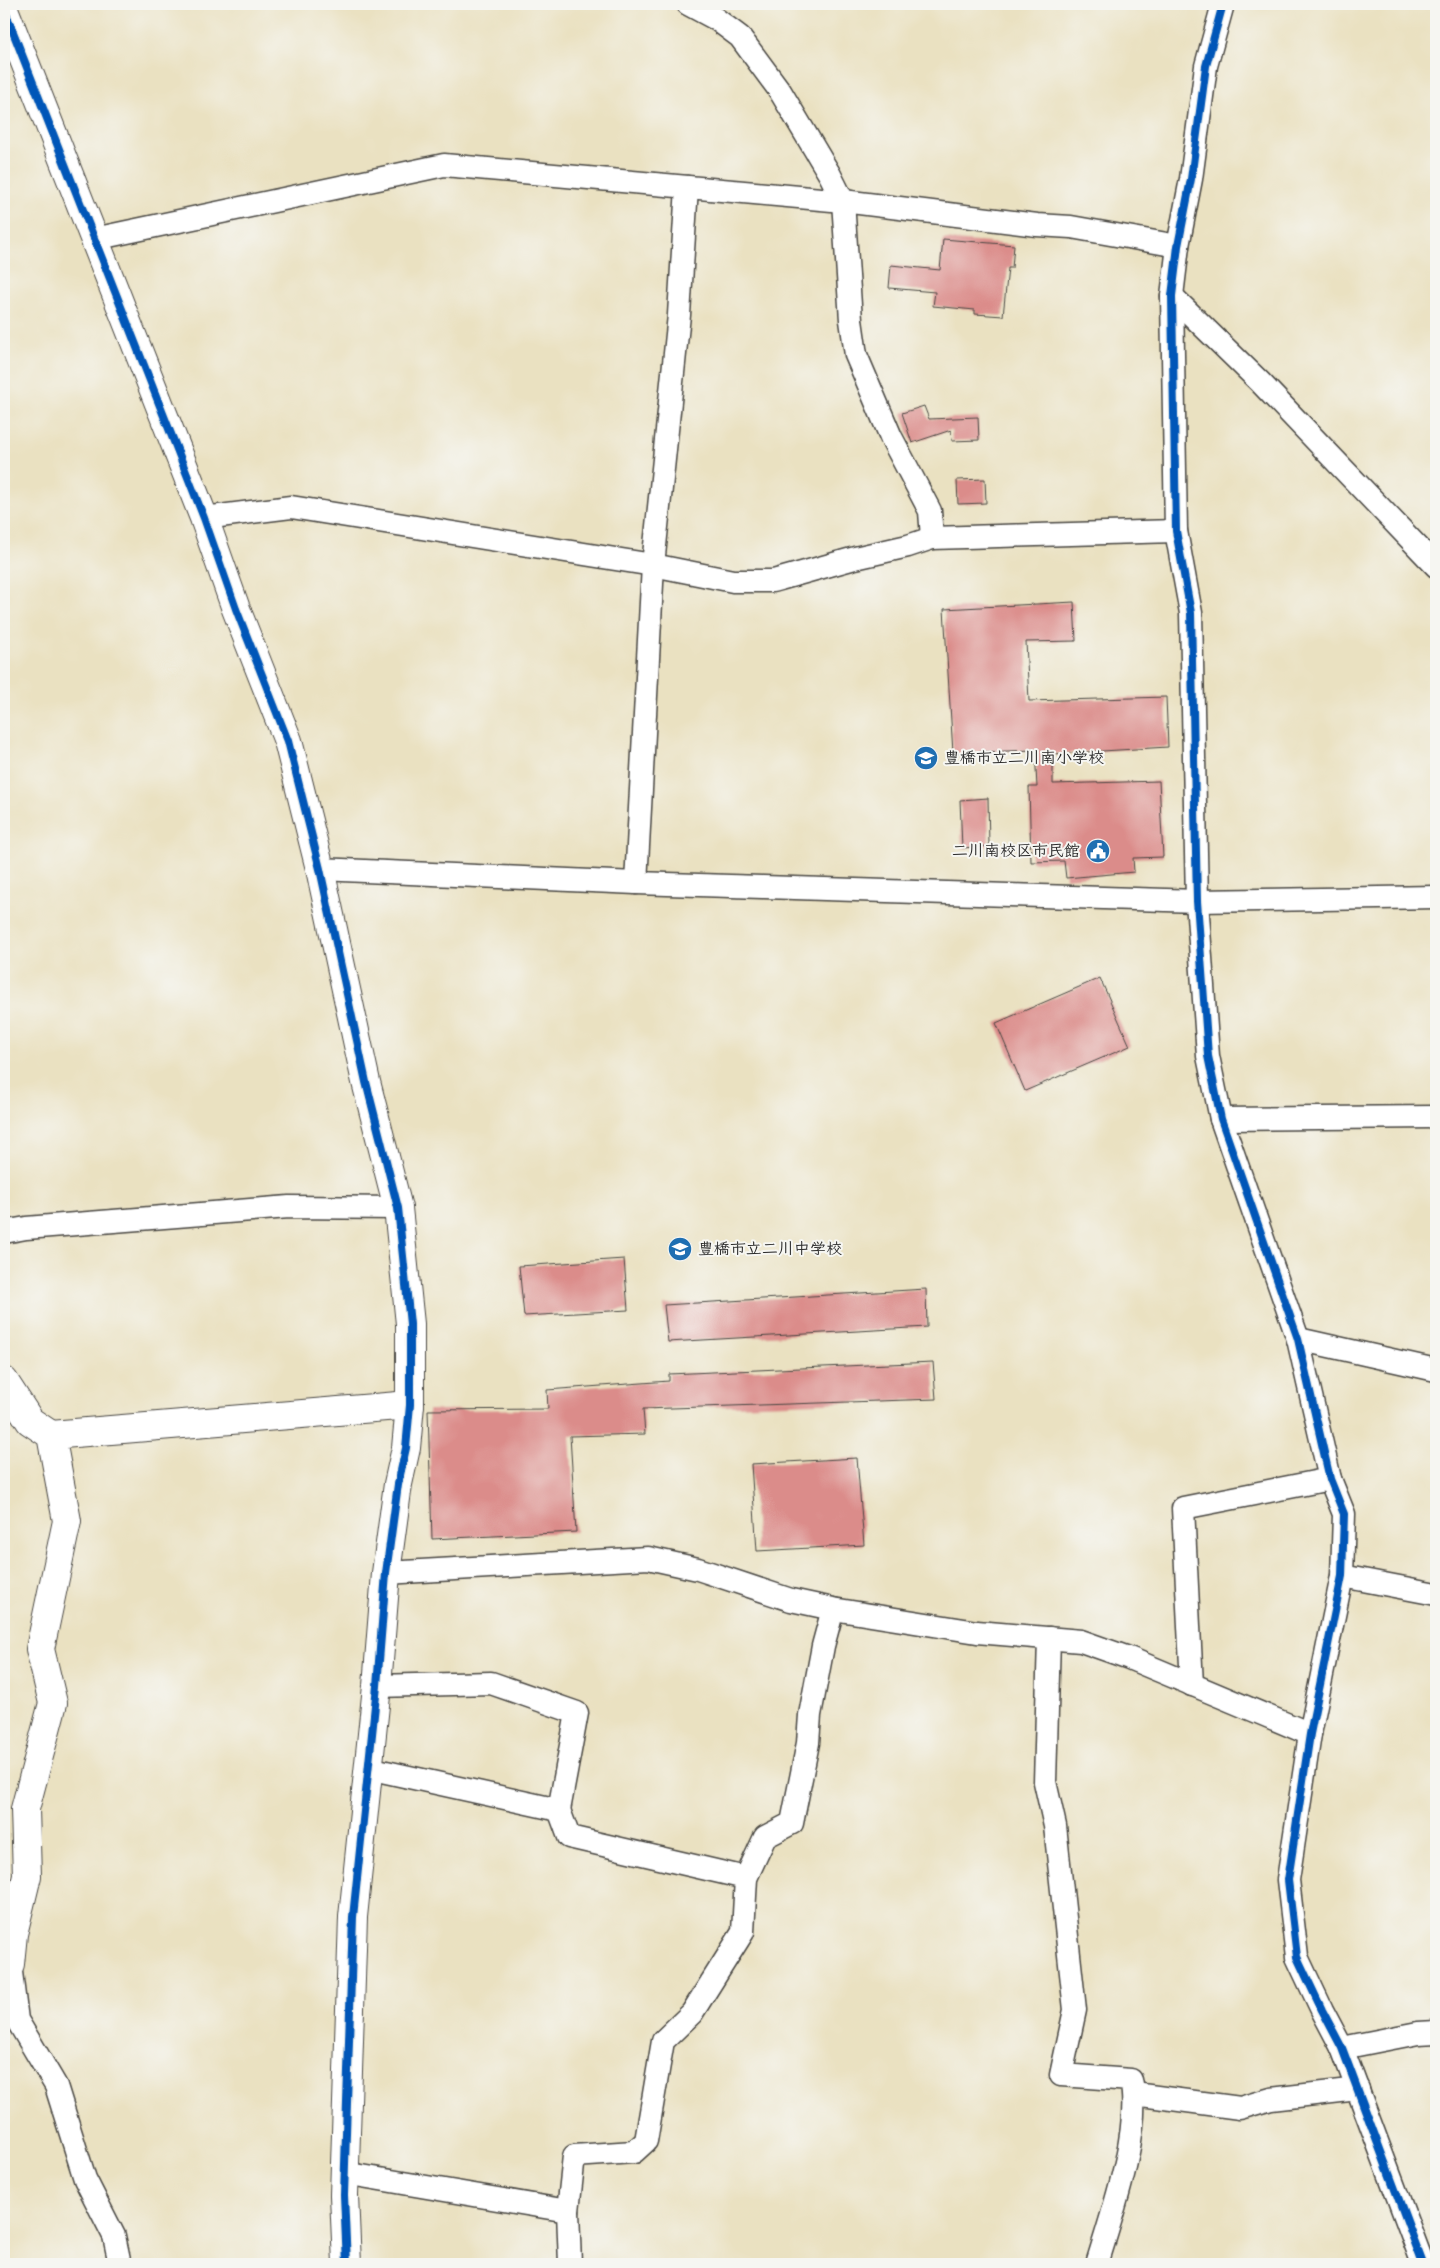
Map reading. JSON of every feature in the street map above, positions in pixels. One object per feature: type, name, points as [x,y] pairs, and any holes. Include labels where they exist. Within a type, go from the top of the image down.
[{"type":"street","points":[[688,4],[715,12],[740,37],[780,91],[830,175],[842,201],[851,320],[856,355],[891,437],[930,510],[932,538]]},
{"type":"street","points":[[1223,4],[1206,66],[1191,179],[1178,246],[1172,296],[1176,531],[1191,613],[1197,901],[1208,1056],[1221,1119],[1298,1339],[1330,1479],[1344,1514],[1342,1576],[1310,1734],[1288,1880],[1297,1957],[1342,2048],[1423,2264]]},
{"type":"street","points":[[4,9],[204,518],[236,609],[288,741],[320,869],[366,1082],[398,1208],[410,1324],[410,1405],[406,1448],[398,1484],[386,1573],[377,1686],[353,1917],[344,2173],[347,2264]]},
{"type":"street","points":[[94,239],[444,165],[842,201],[1037,225],[1071,227],[1178,246]]},
{"type":"street","points":[[636,883],[653,565],[679,315],[688,187]]},
{"type":"street","points":[[1172,296],[1260,382],[1436,566]]},
{"type":"street","points":[[204,518],[291,507],[653,565],[733,580],[773,581],[932,538],[1176,531]]},
{"type":"street","points":[[320,869],[636,883],[1197,901],[1436,897]]},
{"type":"street","points":[[1221,1119],[1436,1117]]},
{"type":"street","points":[[4,1232],[26,1228],[289,1207],[398,1208]]},
{"type":"street","points":[[1298,1339],[1436,1370]]},
{"type":"street","points":[[4,1381],[30,1421],[51,1435],[410,1405]]},
{"type":"street","points":[[51,1435],[67,1521],[40,1649],[53,1702],[25,1809],[27,1876],[7,1964],[17,2020],[56,2086],[85,2179],[114,2236],[120,2264]]},
{"type":"street","points":[[1192,1685],[1183,1508],[1330,1479]]},
{"type":"street","points":[[386,1573],[648,1558],[698,1569],[791,1600],[833,1609],[977,1632],[1081,1641],[1129,1658],[1310,1734]]},
{"type":"street","points":[[1342,1576],[1436,1594]]},
{"type":"street","points":[[570,2264],[568,2210],[574,2156],[634,2152],[646,2141],[662,2041],[692,2014],[743,1932],[746,1878],[764,1837],[792,1823],[808,1743],[810,1715],[823,1646],[833,1609]]},
{"type":"street","points":[[1049,1638],[1045,1782],[1055,1826],[1075,2010],[1062,2075],[1131,2080],[1134,2094],[1128,2156],[1098,2264]]},
{"type":"street","points":[[377,1686],[490,1683],[577,1713],[559,1810],[569,1837],[746,1878]]},
{"type":"street","points":[[368,1768],[559,1810]]},
{"type":"street","points":[[1342,2048],[1418,2033],[1436,2032]]},
{"type":"street","points":[[1134,2094],[1240,2108],[1271,2099],[1358,2089]]},
{"type":"street","points":[[344,2173],[568,2210]]},
{"type":"building","points":[[943,239],[1014,245],[1012,268],[1008,268],[1003,316],[975,314],[975,310],[933,306],[935,292],[889,288],[891,265],[940,270]]},
{"type":"building","points":[[924,406],[929,419],[978,417],[979,440],[952,441],[951,430],[912,443],[902,413]]},
{"type":"building","points":[[985,479],[986,503],[958,504],[957,480]]},
{"type":"building","points":[[1074,602],[1076,641],[1026,642],[1029,701],[1166,697],[1168,747],[1053,754],[1053,784],[1159,781],[1163,857],[1133,858],[1134,872],[1066,878],[1064,861],[1031,862],[1029,787],[1037,787],[1035,750],[953,753],[944,609]]},
{"type":"building","points":[[988,798],[989,846],[962,848],[960,800]]},
{"type":"building","points":[[1100,978],[1130,1046],[1025,1091],[996,1023]]},
{"type":"building","points":[[624,1259],[628,1310],[524,1316],[519,1266]]},
{"type":"building","points":[[926,1289],[927,1327],[668,1342],[664,1305]]},
{"type":"building","points":[[933,1362],[936,1399],[643,1409],[645,1434],[570,1436],[576,1532],[432,1539],[428,1410],[548,1409],[547,1390],[669,1381],[669,1374]]},
{"type":"building","points":[[857,1458],[864,1545],[757,1551],[751,1464]]},
{"type":"cycle path","points":[[1223,4],[1206,66],[1191,179],[1178,246],[1172,296],[1176,531],[1191,613],[1197,901],[1208,1056],[1221,1119],[1298,1339],[1330,1479],[1344,1514],[1342,1576],[1310,1734],[1288,1880],[1297,1957],[1342,2048],[1423,2264]]},
{"type":"cycle path","points":[[4,9],[204,518],[236,609],[288,741],[320,869],[366,1082],[398,1208],[410,1324],[410,1405],[406,1448],[398,1484],[386,1573],[377,1686],[353,1917],[344,2195],[347,2264]]},
{"type":"place","name":"豊橋市立二川南小学校","points":[[926,758]]},
{"type":"place","name":"二川南校区市民館","points":[[1098,851]]},
{"type":"place","name":"豊橋市立二川中学校","points":[[680,1249]]}]
